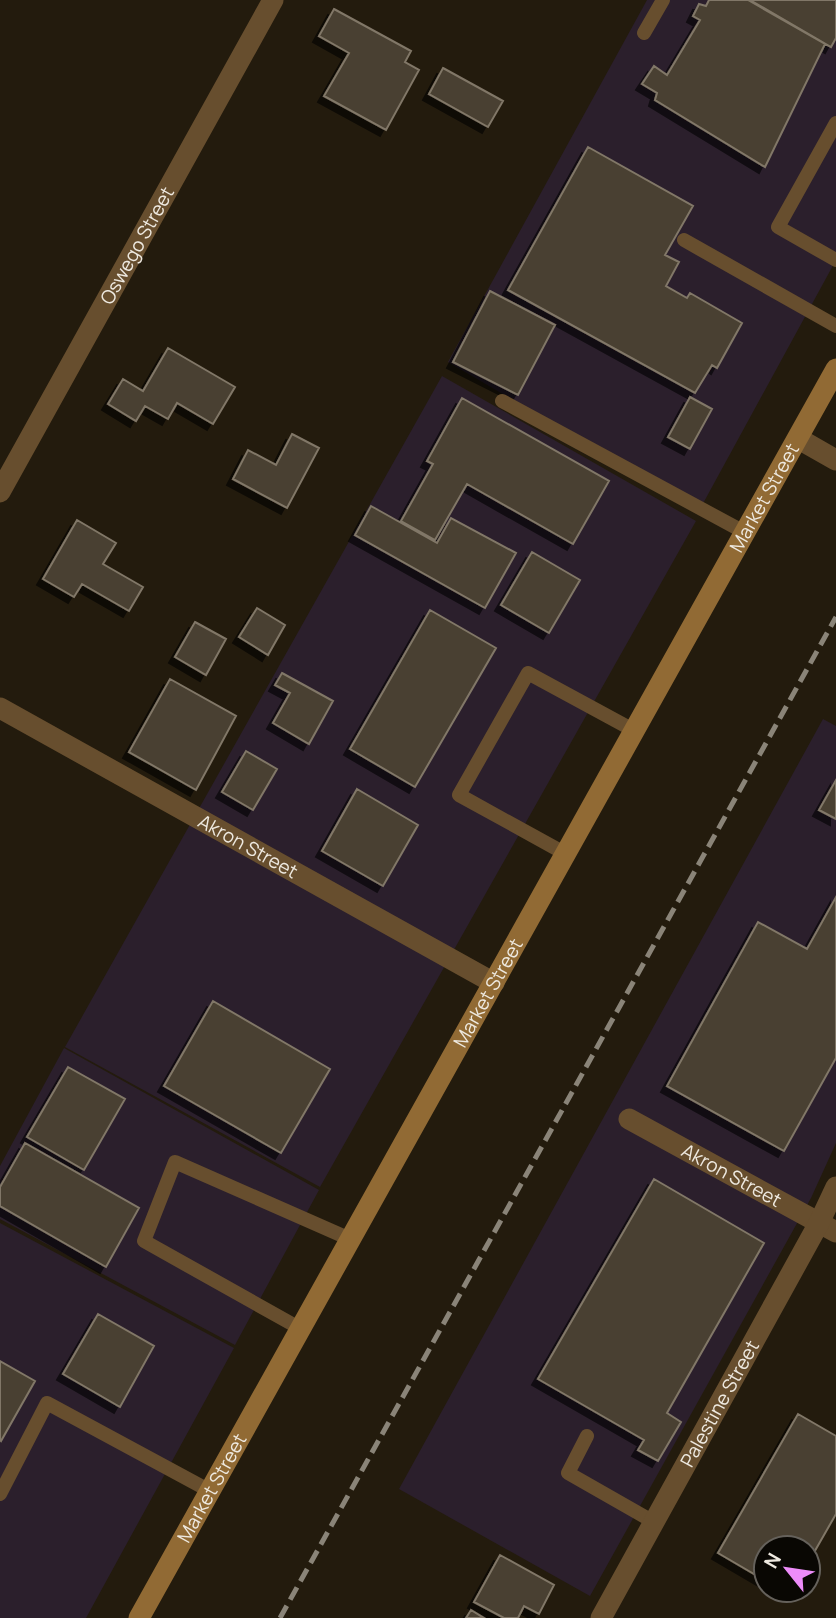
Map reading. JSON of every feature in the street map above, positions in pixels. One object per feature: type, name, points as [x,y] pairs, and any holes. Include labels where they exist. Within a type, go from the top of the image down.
[{"type":"main road","name":"Market Street","points":[[139,1618],[836,369]]},
{"type":"street","name":"Oswego Street","points":[[0,492],[273,0]]},
{"type":"street","points":[[799,439],[836,460]]},
{"type":"street","name":"Akron Street","points":[[0,708],[494,983]]},
{"type":"street","name":"Akron Street","points":[[629,1119],[828,1228]]},
{"type":"street","name":"Palestine Street","points":[[601,1618],[654,1522],[828,1228],[836,1187]]},
{"type":"lane","points":[[644,33],[663,0]]},
{"type":"lane","points":[[836,123],[778,227],[836,260]]},
{"type":"lane","points":[[684,240],[836,326]]},
{"type":"lane","points":[[502,401],[746,533]]},
{"type":"lane","points":[[566,855],[459,795],[528,673],[635,731]]},
{"type":"lane","points":[[301,1329],[144,1241],[175,1162],[350,1239]]},
{"type":"lane","points":[[0,1494],[47,1403],[210,1491]]},
{"type":"lane","points":[[587,1436],[568,1473],[654,1522]]},
{"type":"shaded area","points":[[647,0],[836,0],[836,260],[700,509],[448,362]]},
{"type":"shaded area","points":[[442,376],[696,521],[320,1187],[65,1047]]},
{"type":"shaded area","points":[[823,719],[836,726],[836,1143],[811,1198],[590,1596],[399,1489]]},
{"type":"shaded area","points":[[64,1048],[319,1190],[235,1345],[0,1219],[0,1166]]},
{"type":"shaded area","points":[[0,1223],[234,1348],[86,1618],[0,1618]]},
{"type":"building","points":[[709,0],[748,0],[825,44],[765,167],[655,100],[657,93],[642,84],[654,66],[667,75],[700,20],[693,16],[699,4],[706,6]]},
{"type":"building","points":[[750,0],[836,0],[836,38],[831,47]]},
{"type":"building","points":[[334,9],[411,51],[405,62],[419,70],[386,130],[324,96],[349,53],[319,36]]},
{"type":"building","points":[[443,68],[503,101],[488,127],[429,94]]},
{"type":"building","points":[[588,147],[693,206],[665,255],[679,262],[666,286],[687,298],[690,293],[742,323],[717,368],[712,365],[695,393],[508,290]]},
{"type":"building","points":[[490,291],[555,325],[518,395],[453,362]]},
{"type":"building","points":[[168,348],[235,387],[213,424],[177,403],[168,419],[145,406],[136,421],[108,404],[123,379],[143,391]]},
{"type":"building","points":[[690,397],[712,409],[690,449],[668,437]]},
{"type":"building","points":[[462,398],[609,481],[573,544],[467,484],[435,540],[401,521],[433,464],[427,461]]},
{"type":"building","points":[[292,434],[319,448],[287,508],[233,479],[248,450],[276,465]]},
{"type":"building","points":[[371,506],[437,543],[451,518],[516,553],[485,608],[355,535]]},
{"type":"building","points":[[77,520],[116,543],[103,564],[143,587],[129,611],[82,584],[74,597],[43,579]]},
{"type":"building","points":[[532,552],[580,580],[549,633],[501,605]]},
{"type":"building","points":[[257,608],[285,625],[268,655],[239,637]]},
{"type":"building","points":[[430,610],[496,648],[415,787],[350,749]]},
{"type":"building","points":[[195,622],[226,639],[206,675],[175,657]]},
{"type":"building","points":[[282,673],[333,701],[309,744],[273,723],[290,693],[275,685]]},
{"type":"building","points":[[170,679],[236,716],[196,790],[129,752]]},
{"type":"building","points":[[246,751],[277,769],[253,810],[222,792]]},
{"type":"building","points":[[836,780],[836,819],[819,810]]},
{"type":"building","points":[[357,789],[418,825],[383,886],[322,851]]},
{"type":"building","points":[[836,897],[836,1058],[784,1151],[667,1086],[758,922],[807,949]]},
{"type":"building","points":[[213,1001],[330,1069],[281,1153],[164,1086]]},
{"type":"building","points":[[68,1067],[125,1099],[84,1170],[27,1137]]},
{"type":"building","points":[[25,1143],[139,1208],[106,1267],[0,1206],[0,1187]]},
{"type":"building","points":[[654,1179],[764,1243],[667,1413],[681,1422],[658,1461],[638,1450],[644,1440],[538,1379]]},
{"type":"building","points":[[98,1314],[154,1346],[120,1407],[63,1374]]},
{"type":"building","points":[[0,1361],[35,1381],[1,1441],[0,1440]]},
{"type":"building","points":[[798,1414],[836,1436],[836,1514],[822,1538],[822,1534],[752,1534],[752,1573],[718,1553]]},
{"type":"building","points":[[500,1555],[554,1585],[539,1614],[524,1606],[518,1618],[504,1618],[474,1602]]},
{"type":"building","points":[[471,1610],[484,1618],[466,1618]]},
{"type":"railway","points":[[280,1618],[836,617]]}]
